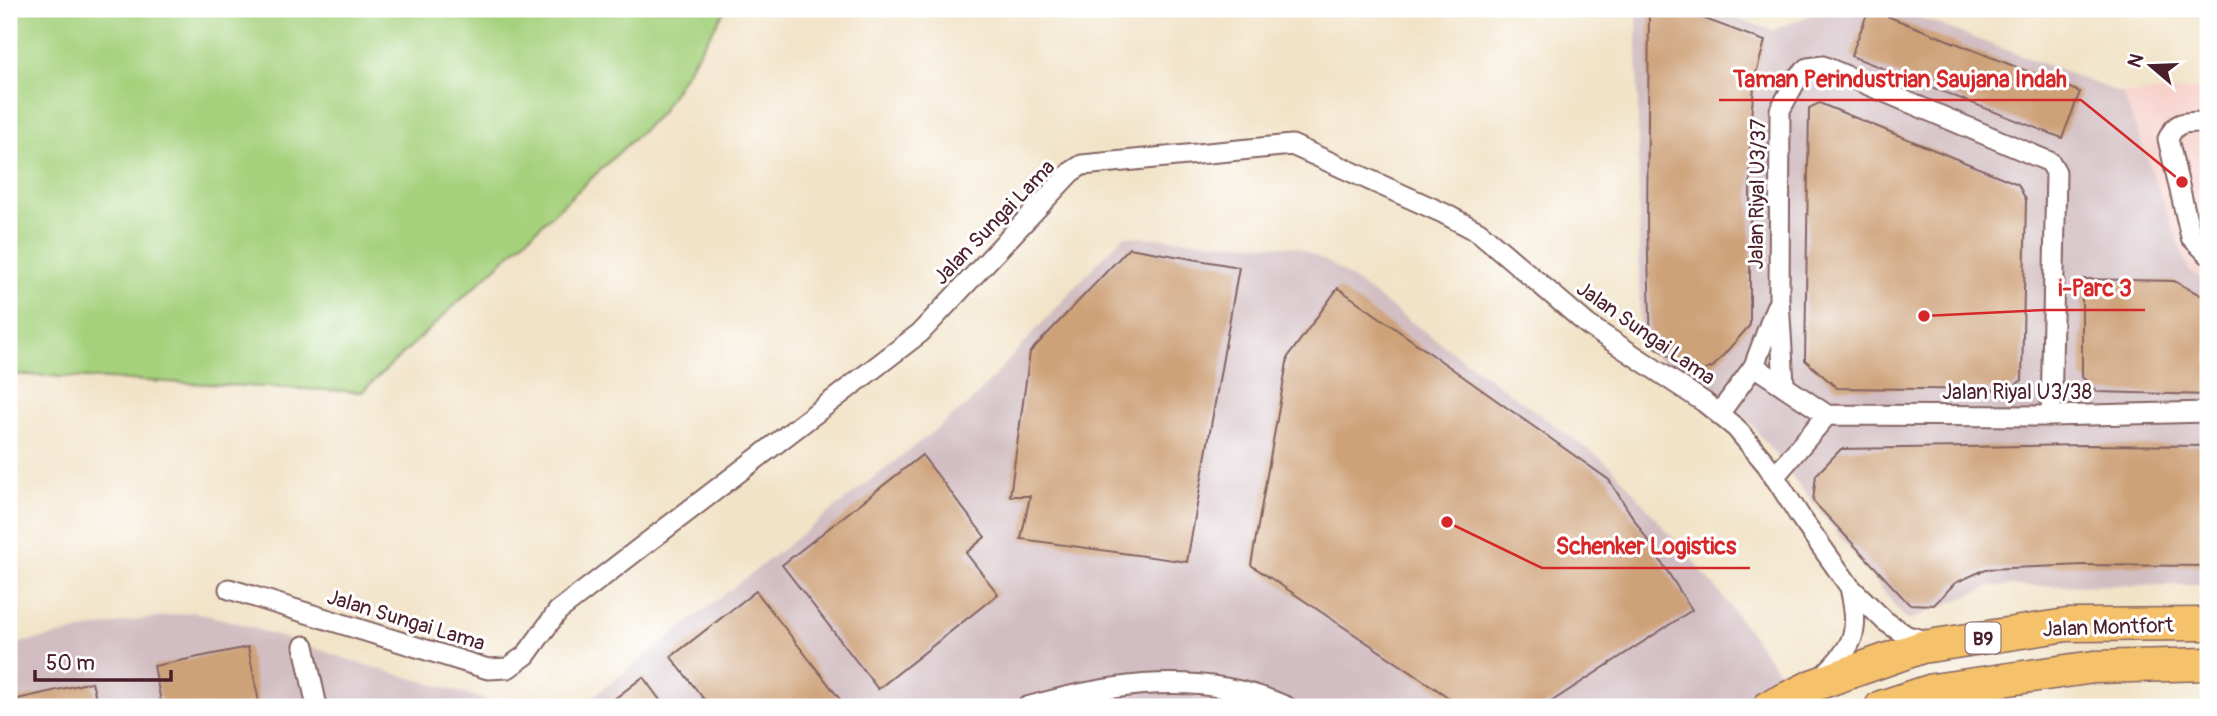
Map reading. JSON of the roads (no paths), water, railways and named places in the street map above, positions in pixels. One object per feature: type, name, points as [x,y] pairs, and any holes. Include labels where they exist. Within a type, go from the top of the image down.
[{"type":"main road","name":"Jalan Montfort","points":[[1769,707],[1814,685],[1922,647],[2067,625],[2208,624]]},
{"type":"main road","name":"Jalan Montfort","points":[[1881,707],[1933,690],[2094,667],[2208,664]]},
{"type":"street","name":"Jalan Riyal U3/37","points":[[1784,384],[1779,300],[1780,110],[1798,77],[1808,68],[1823,66],[2050,162],[2056,172],[2051,416]]},
{"type":"street","points":[[2208,122],[2180,123],[2172,128],[2168,139],[2191,237],[2208,254]]},
{"type":"street","name":"Jalan Sungai Lama","points":[[229,589],[488,669],[508,668],[526,655],[558,611],[920,333],[1070,172],[1082,165],[1292,145],[1479,232],[1588,325],[1704,402],[1736,428],[1774,477],[1850,587],[1885,621],[1908,636],[1942,644]]},
{"type":"street","points":[[1719,414],[1755,366],[1779,300]]},
{"type":"street","points":[[1755,366],[1827,415],[1774,477]]},
{"type":"street","name":"Jalan Riyal U3/38","points":[[1827,415],[2051,416],[2208,412]]},
{"type":"street","points":[[1814,685],[1845,654],[1853,637],[1856,614],[1850,587]]},
{"type":"street","points":[[304,646],[317,707]]},
{"type":"street","points":[[1027,707],[1076,693],[1129,685],[1192,684],[1241,691],[1287,707]]},
{"type":"place","name":"Taman Perindustrian Saujana Indah","points":[[2182,182]]},
{"type":"place","name":"i-Parc 3","points":[[1924,316]]},
{"type":"place","name":"Schenker Logistics","points":[[1447,522]]}]
